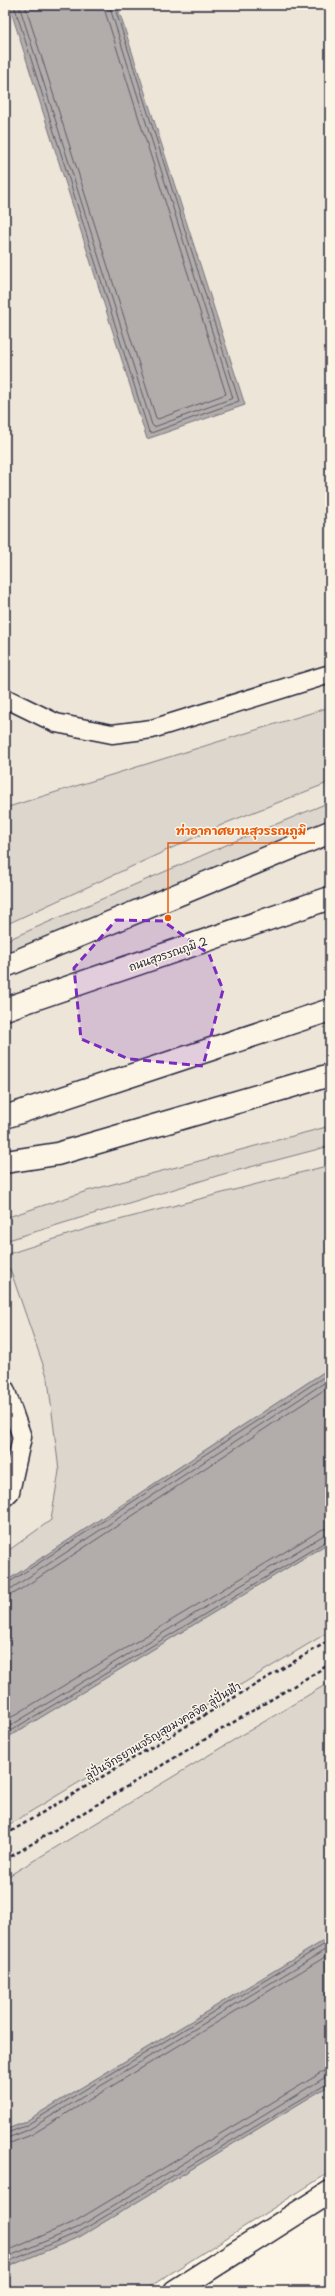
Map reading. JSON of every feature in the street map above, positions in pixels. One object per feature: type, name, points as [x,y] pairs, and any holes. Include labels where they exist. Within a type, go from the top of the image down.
[{"type":"street","points":[[5,966],[330,832]]},
{"type":"street","name":"ถนนสุวรรณภูมิ 2","points":[[5,1009],[330,898]]},
{"type":"street","points":[[5,1117],[330,1010]]},
{"type":"street","points":[[5,1162],[57,1154],[330,1075]]},
{"type":"street","points":[[175,2291],[330,2192]]},
{"type":"lane","points":[[5,698],[56,723],[112,734],[152,730],[330,674]]},
{"type":"lane","points":[[5,1389],[22,1437],[10,1492],[5,1497]]},
{"type":"path","name":"ลู่ปั่นจักรยานเจริญสุขมงคลจิต ลู่ปั่นฟ้า","points":[[5,1835],[330,1640]]},
{"type":"path","points":[[5,1860],[330,1664]]},
{"type":"highlighted area","points":[[116,920],[163,921],[209,954],[223,990],[203,1066],[129,1059],[81,1039],[74,968]]},
{"type":"shaded area","points":[[5,5],[330,5],[330,1831],[5,2021]]},
{"type":"shaded area","points":[[330,707],[330,782],[226,823],[5,925],[5,808]]},
{"type":"shaded area","points":[[330,802],[330,823],[5,954],[5,941],[240,839]]},
{"type":"shaded area","points":[[330,1126],[330,1146],[220,1175],[5,1241],[5,1218],[87,1191]]},
{"type":"shaded area","points":[[330,1165],[330,1368],[5,1582],[5,1553],[51,1520],[59,1471],[48,1379],[10,1269],[5,1270],[5,1255],[92,1227]]},
{"type":"shaded area","points":[[330,1542],[330,1631],[5,1827],[5,1739]]},
{"type":"shaded area","points":[[330,1682],[330,1937],[23,2123],[5,2130],[5,1878]]},
{"type":"shaded area","points":[[330,2085],[330,2172],[143,2291],[5,2291],[5,2268],[81,2236]]},
{"type":"water","points":[[9,5],[117,5],[245,405],[147,439]]},
{"type":"water","points":[[330,1368],[330,1542],[5,1739],[5,1582]]},
{"type":"water","points":[[330,1937],[330,2085],[81,2236],[5,2268],[5,2130],[23,2123]]},
{"type":"place","name":"ท่าอากาศยานสุวรรณภูมิ","points":[[168,918]]}]
